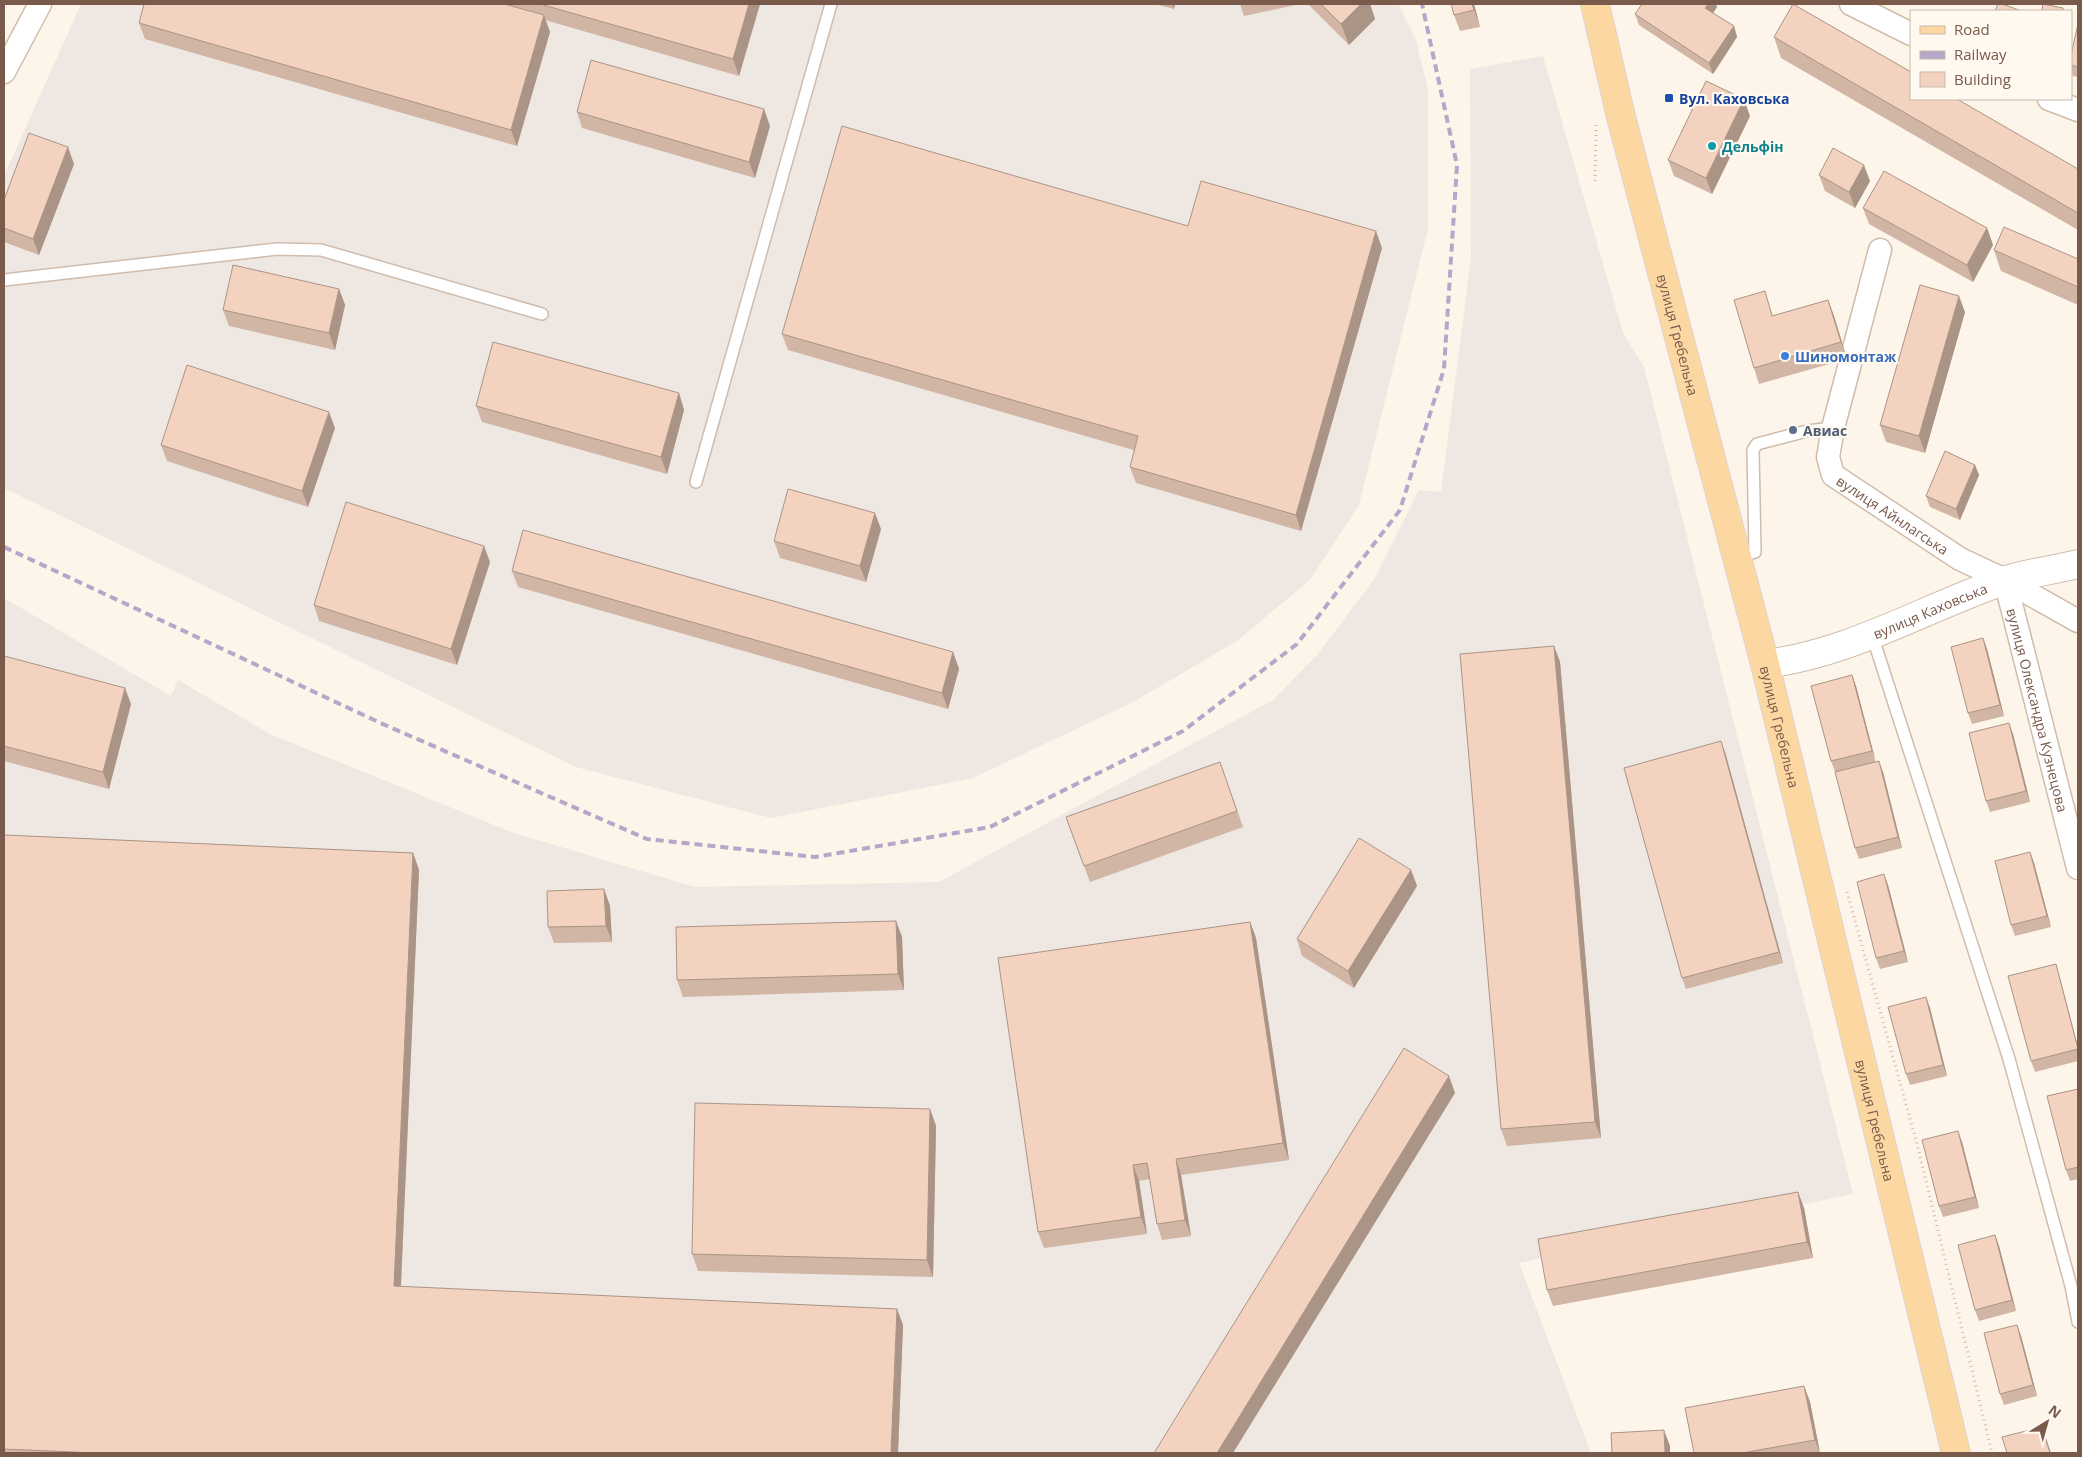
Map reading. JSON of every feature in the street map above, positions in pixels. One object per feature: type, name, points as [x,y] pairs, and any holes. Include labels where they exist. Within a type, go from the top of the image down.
[{"type":"main road","name":"вулиця Гребельна","points":[[1595,4],[1621,117],[1738,557],[1774,663],[1956,1453]]},
{"type":"street","points":[[4,72],[40,4]]},
{"type":"street","points":[[1851,4],[1910,34]]},
{"type":"street","points":[[2052,100],[2078,110]]},
{"type":"street","name":"вулиця Айнлагська","points":[[1880,250],[1833,428],[1828,457],[1833,476],[1960,559],[2005,580],[2078,621]]},
{"type":"street","name":"вулиця Каховська","points":[[1774,663],[1872,635],[2005,580],[2078,564]]},
{"type":"street","name":"вулиця Олександра Кузнецова","points":[[2005,580],[2078,868]]},
{"type":"lane","points":[[696,482],[831,4]]},
{"type":"lane","points":[[4,280],[277,249],[320,250],[542,314]]},
{"type":"lane","points":[[1738,557],[1755,552],[1753,450],[1758,444],[1807,431],[1833,428]]},
{"type":"lane","points":[[1872,635],[2009,1059],[2071,1286],[2078,1322]]},
{"type":"path","points":[[1595,181],[1596,122]]},
{"type":"path","points":[[1847,891],[1916,1140],[1992,1453]]},
{"type":"shaded area","points":[[81,4],[1398,4],[1416,40],[1428,89],[1428,229],[1359,505],[1310,580],[1237,641],[1135,701],[973,778],[771,818],[576,767],[4,488],[4,176]]},
{"type":"shaded area","points":[[1543,56],[1623,333],[1644,367],[1853,1194],[1519,1263],[1591,1453],[4,1453],[4,598],[171,696],[178,680],[270,734],[511,832],[695,887],[939,882],[1273,700],[1318,654],[1375,578],[1419,490],[1441,492],[1471,258],[1470,69]]},
{"type":"building","points":[[144,4],[504,4],[544,15],[511,130],[139,23]]},
{"type":"building","points":[[540,4],[749,4],[733,59]]},
{"type":"building","points":[[1321,4],[1361,4],[1341,24]]},
{"type":"building","points":[[1451,4],[1472,4],[1474,10],[1454,15]]},
{"type":"building","points":[[1642,4],[1708,4],[1705,8],[1734,26],[1709,63],[1635,14]]},
{"type":"building","points":[[1793,4],[1910,71],[1910,100],[1959,100],[2078,169],[2078,213],[1774,37]]},
{"type":"building","points":[[1998,4],[2002,4],[2019,10],[1995,10]]},
{"type":"building","points":[[2043,4],[2063,8],[2063,10],[2042,10]]},
{"type":"building","points":[[2078,24],[2078,67],[2072,65],[2072,51]]},
{"type":"building","points":[[591,60],[764,109],[749,162],[577,112]]},
{"type":"building","name":"Дельфін","points":[[1706,81],[1744,99],[1706,178],[1668,160]]},
{"type":"building","points":[[842,126],[1188,226],[1201,181],[1376,231],[1296,515],[1130,467],[1138,436],[782,334]]},
{"type":"building","points":[[29,133],[68,147],[33,239],[4,228],[4,200]]},
{"type":"building","points":[[1833,148],[1864,165],[1849,192],[1819,175]]},
{"type":"building","points":[[1884,171],[1987,228],[1967,265],[1863,208]]},
{"type":"building","points":[[2004,227],[2078,259],[2078,287],[1994,250]]},
{"type":"building","points":[[233,265],[339,289],[329,333],[223,310]]},
{"type":"building","points":[[1920,285],[1959,296],[1919,436],[1880,425]]},
{"type":"building","points":[[1765,291],[1772,316],[1828,300],[1841,342],[1754,368],[1734,300]]},
{"type":"building","points":[[493,342],[679,393],[661,457],[476,406]]},
{"type":"building","points":[[187,365],[329,412],[302,491],[161,445]]},
{"type":"building","points":[[1945,451],[1975,465],[1956,509],[1926,496]]},
{"type":"building","points":[[788,489],[875,513],[860,566],[774,541]]},
{"type":"building","points":[[346,502],[484,546],[451,649],[314,605]]},
{"type":"building","points":[[523,530],[953,652],[942,693],[512,571]]},
{"type":"building","points":[[1983,638],[2000,705],[1968,713],[1951,647]]},
{"type":"building","points":[[1554,646],[1595,1122],[1501,1129],[1460,654]]},
{"type":"building","points":[[4,656],[125,688],[103,772],[4,746]]},
{"type":"building","points":[[1852,675],[1872,751],[1831,761],[1811,686]]},
{"type":"building","points":[[2009,723],[2026,791],[1986,801],[1969,733]]},
{"type":"building","points":[[1721,741],[1779,952],[1682,978],[1624,768]]},
{"type":"building","points":[[1879,761],[1898,837],[1855,848],[1835,772]]},
{"type":"building","points":[[1220,762],[1237,811],[1084,866],[1066,817]]},
{"type":"building","points":[[4,835],[413,853],[394,1286],[897,1309],[891,1453],[97,1453],[4,1449]]},
{"type":"building","points":[[1359,838],[1411,870],[1348,971],[1297,939]]},
{"type":"building","points":[[2030,852],[2047,916],[2011,925],[1995,861]]},
{"type":"building","points":[[1884,874],[1904,951],[1876,958],[1857,882]]},
{"type":"building","points":[[604,889],[606,926],[548,927],[547,891]]},
{"type":"building","points":[[896,921],[898,974],[677,980],[676,927]]},
{"type":"building","points":[[1250,922],[1283,1143],[1176,1159],[1185,1220],[1157,1224],[1147,1163],[1133,1165],[1141,1217],[1038,1232],[998,958]]},
{"type":"building","points":[[2056,964],[2078,1049],[2031,1061],[2008,976]]},
{"type":"building","points":[[1926,997],[1943,1065],[1906,1074],[1888,1007]]},
{"type":"building","points":[[1404,1048],[1449,1076],[1217,1453],[1154,1453]]},
{"type":"building","points":[[2078,1089],[2078,1167],[2066,1170],[2047,1096]]},
{"type":"building","points":[[695,1103],[930,1109],[927,1260],[692,1254]]},
{"type":"building","points":[[1958,1131],[1975,1197],[1939,1206],[1922,1140]]},
{"type":"building","points":[[1798,1192],[1807,1242],[1547,1290],[1538,1239]]},
{"type":"building","points":[[1995,1235],[2012,1300],[1975,1310],[1958,1245]]},
{"type":"building","points":[[2017,1325],[2033,1385],[2000,1394],[1984,1333]]},
{"type":"building","points":[[1804,1386],[1815,1440],[1742,1453],[1694,1453],[1685,1408]]},
{"type":"building","points":[[2042,1427],[2050,1453],[2007,1453],[2002,1437]]},
{"type":"building","points":[[1664,1430],[1665,1453],[1612,1453],[1611,1433]]},
{"type":"railway","points":[[4,547],[385,725],[647,839],[815,857],[990,827],[1183,731],[1297,644],[1400,510],[1444,369],[1457,165],[1422,4]]},
{"type":"place","name":"Вул. Каховська","points":[[1669,98]]},
{"type":"place","name":"Дельфін","points":[[1712,146]]},
{"type":"place","name":"Шиномонтаж","points":[[1785,356]]},
{"type":"place","name":"Авиас","points":[[1793,430]]}]
